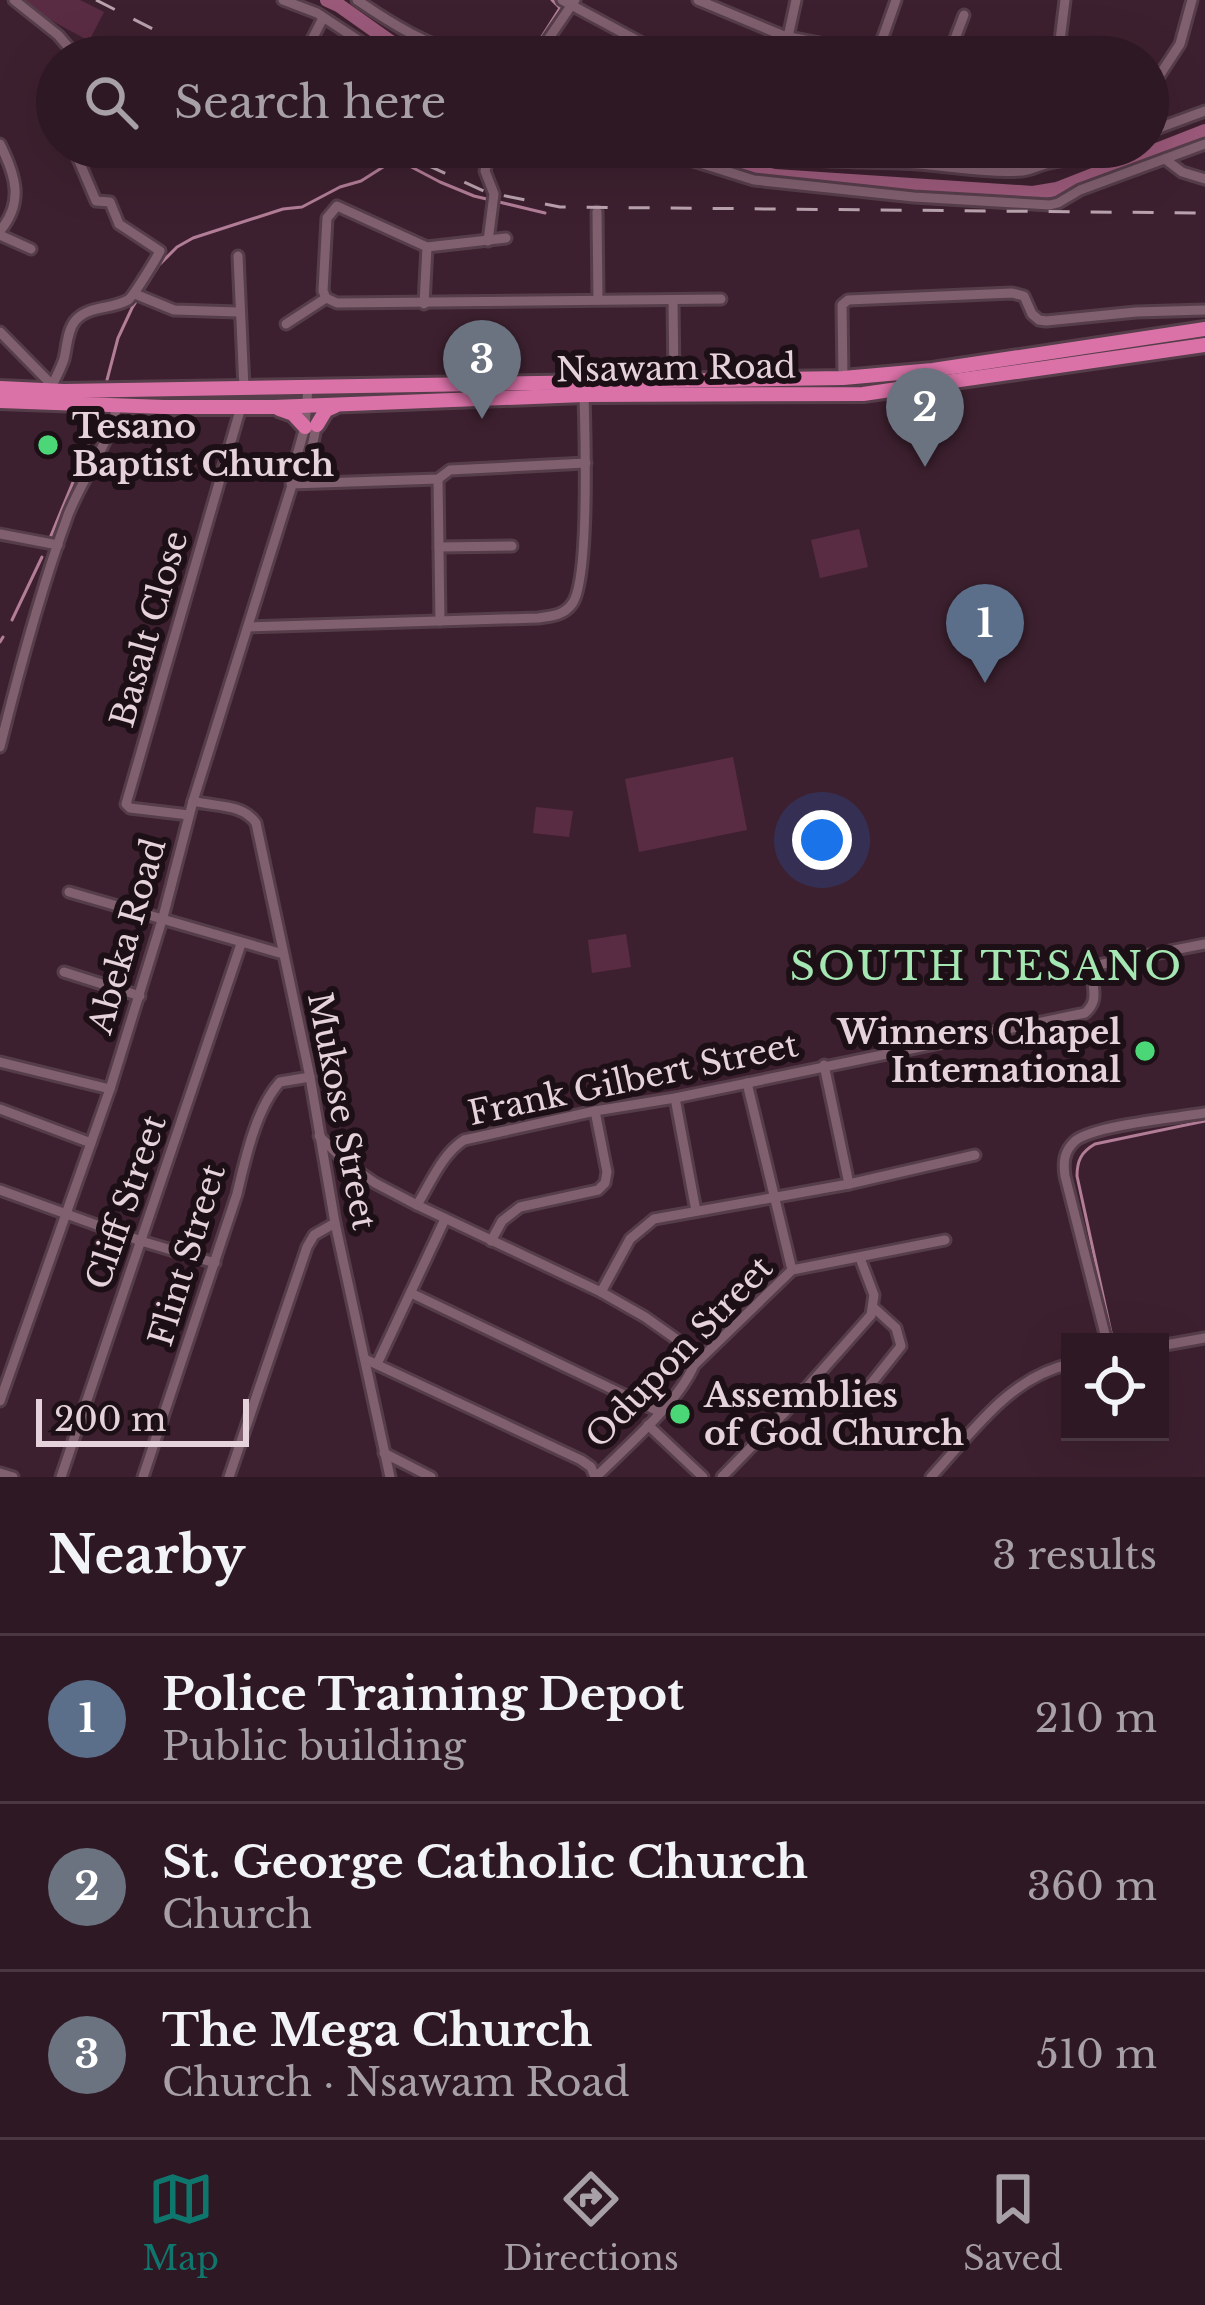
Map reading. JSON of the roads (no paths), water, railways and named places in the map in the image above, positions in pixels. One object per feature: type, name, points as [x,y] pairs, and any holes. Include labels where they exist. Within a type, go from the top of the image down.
[{"type":"highway","name":"Nsawam Road","points":[[0,388],[843,378],[933,370],[1205,329]]},
{"type":"highway","name":"Nsawam Road","points":[[0,401],[274,407],[584,394],[863,394],[1205,345]]},
{"type":"highway","points":[[274,407],[311,426],[326,410],[321,406]]},
{"type":"street","points":[[14,0],[59,36]]},
{"type":"street","points":[[283,0],[303,6],[351,36]]},
{"type":"street","points":[[357,0],[414,36]]},
{"type":"street","points":[[698,0],[786,36],[796,0]]},
{"type":"street","points":[[885,36],[896,0]]},
{"type":"street","points":[[1060,36],[1064,0]]},
{"type":"street","points":[[1169,61],[1180,44],[1192,0]]},
{"type":"street","points":[[549,36],[569,2],[630,36]]},
{"type":"street","points":[[956,36],[964,15]]},
{"type":"street","points":[[314,36],[323,18]]},
{"type":"street","points":[[1169,124],[1205,111]]},
{"type":"street","points":[[0,144],[17,196],[0,233],[32,249]]},
{"type":"street","points":[[1169,158],[1205,144]]},
{"type":"street","points":[[1169,162],[1182,172],[1205,178]]},
{"type":"street","points":[[0,332],[55,389],[71,326],[86,313],[128,300],[160,251],[119,224],[110,202],[96,201],[83,168]]},
{"type":"street","points":[[486,168],[494,194],[488,241]]},
{"type":"street","points":[[716,168],[754,180],[1026,205],[1058,203],[1140,168]]},
{"type":"street","points":[[961,168],[1035,168]]},
{"type":"street","points":[[328,300],[322,291],[324,242],[327,218],[337,206],[427,247],[506,238]]},
{"type":"street","points":[[598,212],[598,300]]},
{"type":"street","points":[[424,304],[427,247]]},
{"type":"street","points":[[238,256],[244,388]]},
{"type":"street","points":[[843,378],[842,305],[848,300],[1012,293],[1024,296],[1032,314],[1046,321],[1205,310]]},
{"type":"street","points":[[135,294],[173,310],[239,312]]},
{"type":"street","points":[[286,324],[328,300],[424,304],[721,299]]},
{"type":"street","points":[[673,300],[674,381]]},
{"type":"street","name":"Abeka Road","points":[[0,1401],[6,1366],[110,1089],[292,483],[306,464],[311,426],[321,406],[315,387]]},
{"type":"street","points":[[248,627],[538,618],[570,608],[579,591],[586,463],[584,394]]},
{"type":"street","points":[[0,747],[50,543],[106,443],[117,406]]},
{"type":"street","name":"Basalt Close","points":[[189,815],[126,804],[241,407]]},
{"type":"street","points":[[292,483],[439,478],[451,470],[586,463]]},
{"type":"street","points":[[439,478],[440,621]]},
{"type":"street","points":[[0,534],[50,543]]},
{"type":"street","points":[[439,547],[512,546]]},
{"type":"street","name":"Mukose Street","points":[[193,801],[242,811],[256,823],[390,1477]]},
{"type":"street","points":[[69,892],[283,954]]},
{"type":"street","name":"Cliff Street","points":[[61,1477],[241,944]]},
{"type":"street","name":"Frank Gilbert Street","points":[[417,1205],[446,1157],[464,1140],[1085,1013],[1093,1006],[1092,975],[1099,965],[1205,944]]},
{"type":"street","points":[[64,972],[140,996]]},
{"type":"street","points":[[0,1062],[110,1089]]},
{"type":"street","points":[[824,1065],[849,1184]]},
{"type":"street","name":"Flint Street","points":[[143,1477],[268,1097],[280,1082],[310,1077]]},
{"type":"street","points":[[747,1083],[792,1270]]},
{"type":"street","points":[[675,1097],[696,1210]]},
{"type":"street","points":[[0,1109],[91,1143]]},
{"type":"street","points":[[491,1240],[502,1221],[520,1207],[598,1190],[605,1184],[607,1172],[595,1111]]},
{"type":"street","points":[[1105,1333],[1065,1176],[1066,1152],[1082,1137],[1102,1131],[1205,1112]]},
{"type":"street","points":[[319,1136],[350,1166],[417,1205],[601,1292],[673,1336],[690,1351],[694,1365]]},
{"type":"street","points":[[601,1292],[630,1240],[654,1220],[975,1155]]},
{"type":"street","points":[[0,1190],[215,1263]]},
{"type":"street","points":[[377,1364],[445,1219]]},
{"type":"street","points":[[229,1477],[308,1246],[314,1235],[335,1223]]},
{"type":"street","name":"Odupon Street","points":[[595,1477],[660,1412],[694,1365],[792,1270],[945,1240]]},
{"type":"street","points":[[722,1477],[871,1315],[874,1295],[860,1258]]},
{"type":"street","points":[[411,1293],[660,1412]]},
{"type":"street","points":[[870,1385],[901,1346],[896,1328],[873,1307]]},
{"type":"street","points":[[1169,1344],[1205,1338]]},
{"type":"street","points":[[365,1359],[581,1460],[595,1477]]},
{"type":"street","points":[[931,1477],[1009,1393],[1061,1367]]},
{"type":"street","points":[[648,1425],[703,1477]]},
{"type":"street","points":[[384,1453],[430,1477]]},
{"type":"street","points":[[0,1473],[13,1477]]},
{"type":"waterway","points":[[327,0],[382,36]]},
{"type":"waterway","points":[[542,36],[560,8],[552,0]]},
{"type":"waterway","points":[[1169,145],[1205,131]]},
{"type":"waterway","points":[[107,380],[132,308],[159,265],[177,247],[283,209],[302,207],[382,168]]},
{"type":"waterway","points":[[413,168],[474,196],[545,213]]},
{"type":"waterway","points":[[740,168],[775,176],[1033,193],[1111,168]]},
{"type":"waterway","points":[[50,538],[99,419]]},
{"type":"waterway","points":[[12,620],[42,557]]},
{"type":"waterway","points":[[0,642],[3,637]]},
{"type":"waterway","points":[[1111,1333],[1077,1176],[1079,1161],[1095,1144],[1205,1121]]},
{"type":"railway","points":[[96,0],[167,36]]},
{"type":"railway","points":[[434,168],[486,192],[560,207],[1205,213]]},
{"type":"place","name":"The Mega Church","points":[[482,419]]},
{"type":"place","name":"Tesano Baptist Church","points":[[48,445]]},
{"type":"place","name":"St. George Catholic Church","points":[[925,467]]},
{"type":"place","name":"Police Training Depot","points":[[985,683]]},
{"type":"place","name":"Winners Chapel International","points":[[1145,1051]]},
{"type":"place","name":"Assemblies of God Church","points":[[680,1414]]},
{"type":"district","name":"SOUTH TESANO","points":[[987,966]]}]
